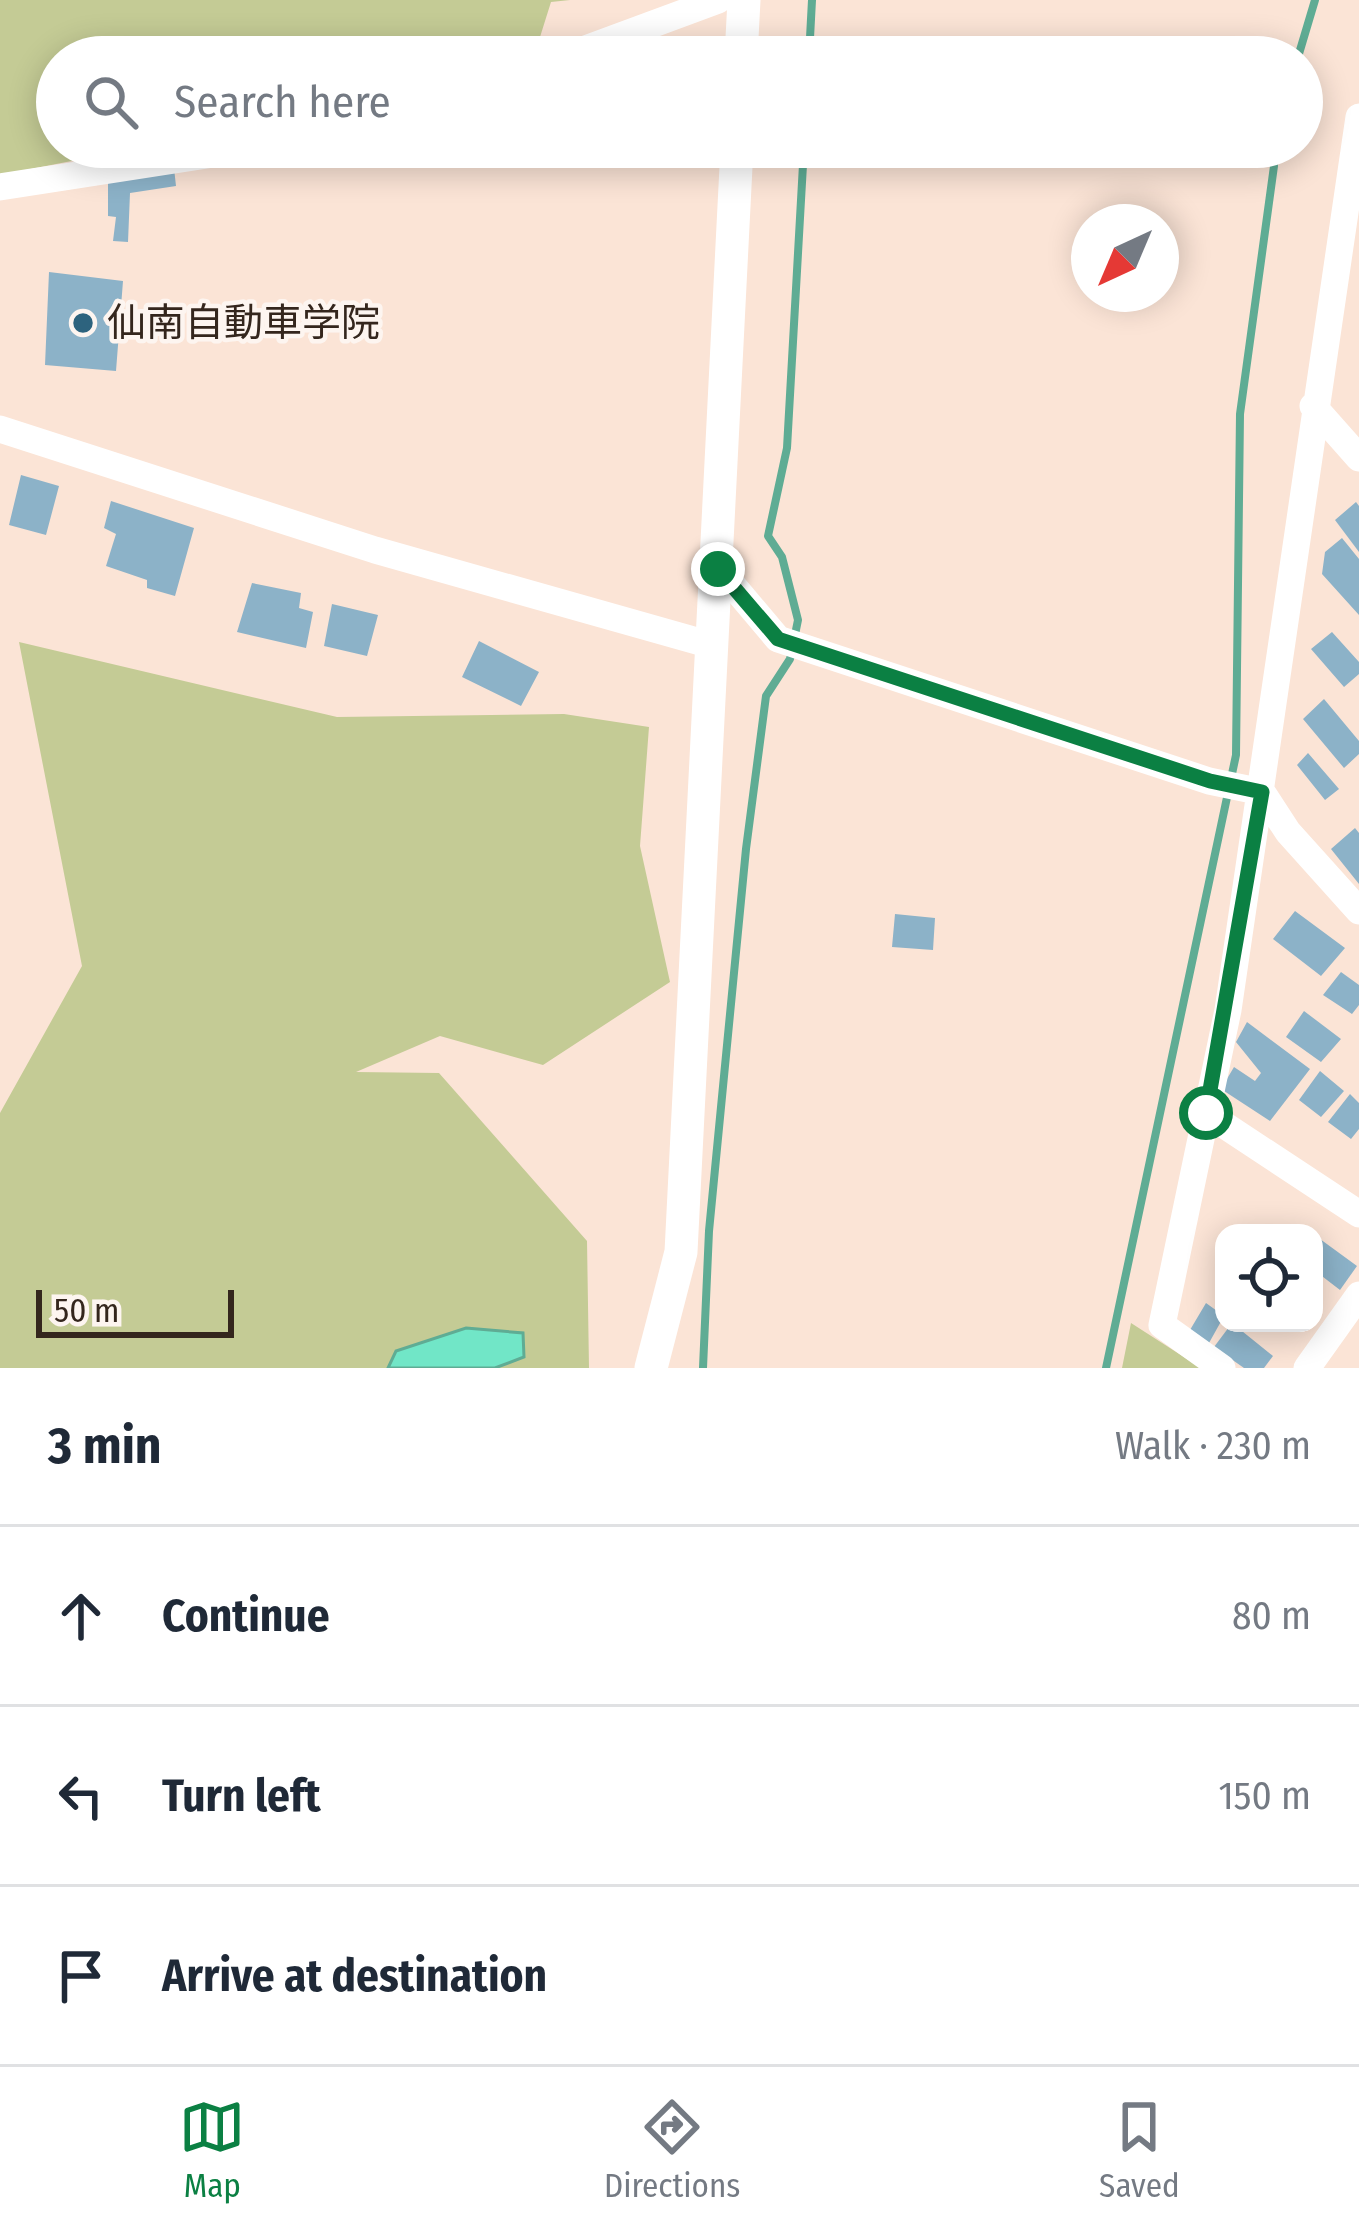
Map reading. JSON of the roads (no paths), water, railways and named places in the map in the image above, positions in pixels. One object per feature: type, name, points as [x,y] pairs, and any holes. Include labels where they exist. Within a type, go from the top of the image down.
[{"type":"street","points":[[621,36],[718,0]]},
{"type":"street","points":[[743,36],[744,0]]},
{"type":"street","points":[[1222,1368],[1162,1325],[1206,1113],[1262,792],[1313,406],[1355,167],[1359,117]]},
{"type":"street","points":[[0,187],[124,168]]},
{"type":"street","points":[[651,1368],[681,1252],[736,168]]},
{"type":"street","points":[[1313,406],[1359,458]]},
{"type":"street","points":[[0,429],[375,550],[711,645]]},
{"type":"street","points":[[718,569],[791,644],[1210,781],[1262,792],[1288,832],[1359,910]]},
{"type":"street","points":[[1206,1113],[1359,1214]]},
{"type":"street","points":[[1307,1368],[1359,1295]]},
{"type":"water","points":[[466,1328],[523,1333],[524,1357],[495,1368],[388,1368],[396,1351]]},
{"type":"waterway","points":[[810,36],[812,0]]},
{"type":"waterway","points":[[1304,36],[1315,0]]},
{"type":"waterway","points":[[703,1368],[709,1231],[746,849],[766,696],[790,659],[798,620],[782,557],[768,536],[787,448],[803,168]]},
{"type":"waterway","points":[[1106,1368],[1236,755],[1240,414],[1274,168]]},
{"type":"place","name":"仙南自動車学院","points":[[83,323]]}]
